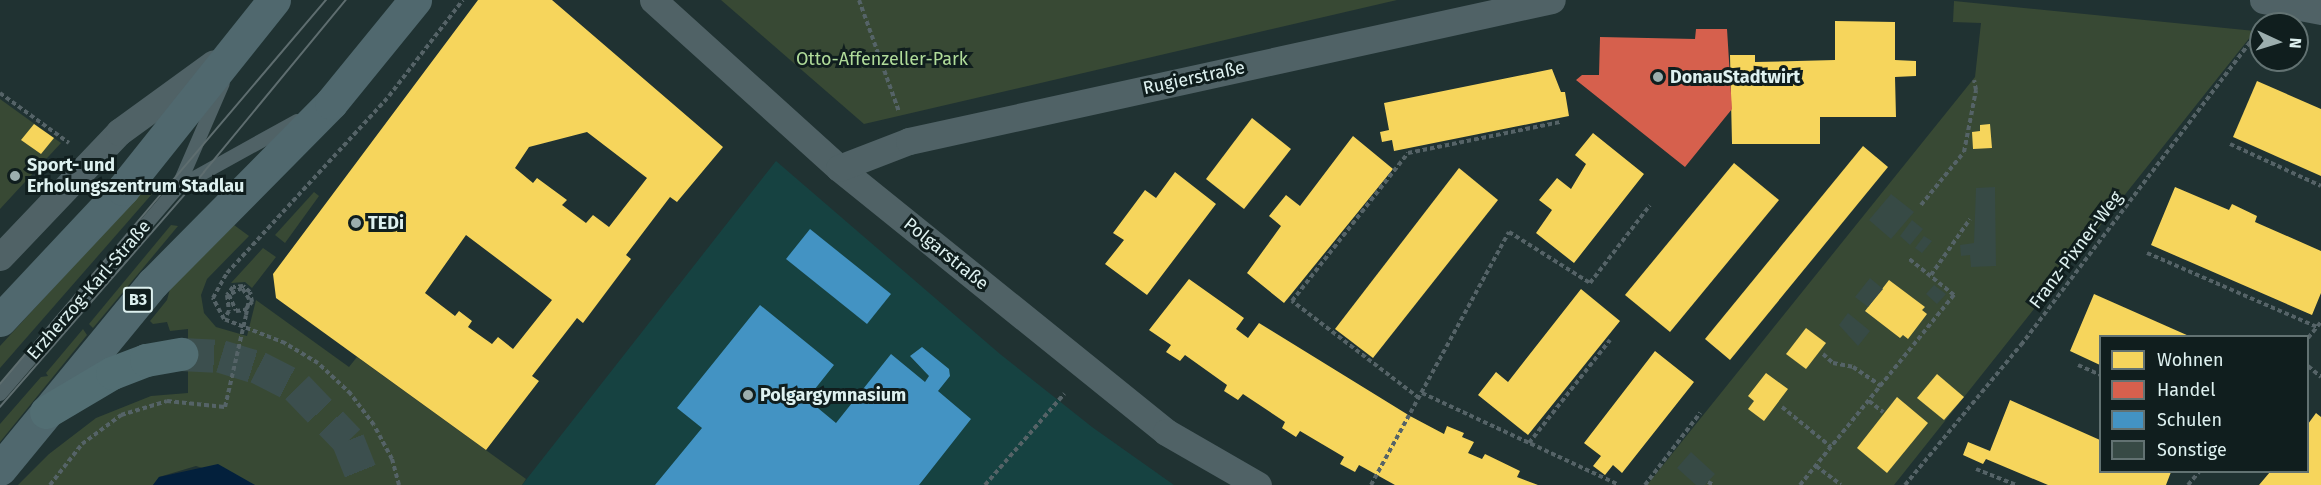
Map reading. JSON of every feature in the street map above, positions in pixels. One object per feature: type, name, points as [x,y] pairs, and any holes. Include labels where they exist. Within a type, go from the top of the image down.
[{"type":"highway","points":[[46,412],[112,373],[146,360],[181,354]]},
{"type":"main road","name":"Erzherzog-Karl-Straße","points":[[0,321],[123,189],[274,0]]},
{"type":"main road","name":"Erzherzog-Karl-Straße","points":[[0,469],[153,283],[331,103],[415,0]]},
{"type":"street","name":"Polgarstraße","points":[[653,0],[840,168],[1166,432],[1258,485]]},
{"type":"street","name":"Rugierstraße","points":[[840,168],[909,141],[1552,0]]},
{"type":"street","points":[[2262,0],[2321,11]]},
{"type":"street","name":"Erzherzog-Karl-Straße","points":[[0,256],[119,132],[240,45]]},
{"type":"lane","name":"Erzherzog-Karl-Straße","points":[[0,394],[178,187],[240,45]]},
{"type":"lane","name":"Erzherzog-Karl-Straße","points":[[178,187],[331,103]]},
{"type":"path","points":[[399,485],[378,433],[351,394],[318,363],[285,343],[224,319],[213,298],[227,273],[389,96],[463,0]]},
{"type":"path","points":[[859,0],[901,117]]},
{"type":"path","name":"Franz-Pixner-Weg","points":[[1905,485],[2021,345],[2249,43]]},
{"type":"path","points":[[1921,205],[1964,152],[1976,90],[1974,80]]},
{"type":"path","points":[[0,93],[69,144]]},
{"type":"path","points":[[1419,398],[1292,301],[1408,153],[1561,122]]},
{"type":"path","points":[[2230,144],[2321,186]]},
{"type":"path","points":[[1371,485],[1509,232],[1590,282],[1650,205]]},
{"type":"path","points":[[1931,275],[1970,219]]},
{"type":"path","points":[[2148,253],[2317,327]]},
{"type":"path","points":[[1800,485],[1954,295],[1908,258]]},
{"type":"path","points":[[50,485],[82,444],[121,415],[167,401],[225,406],[242,334],[249,299],[242,288],[234,289],[230,304],[236,311],[245,310],[252,302],[250,292],[243,286],[233,287],[226,295],[229,311],[224,319]]},
{"type":"path","points":[[2309,336],[2321,322]]},
{"type":"path","points":[[1529,443],[1610,340]]},
{"type":"path","points":[[1823,354],[1833,363],[1853,367],[1881,386]]},
{"type":"path","points":[[2078,364],[2099,374]]},
{"type":"path","points":[[2309,368],[2321,377]]},
{"type":"path","points":[[1422,393],[1619,485]]},
{"type":"path","points":[[985,485],[1064,394]]},
{"type":"path","points":[[1869,401],[1883,412]]},
{"type":"path","points":[[1782,406],[1831,447]]},
{"type":"path","points":[[1644,485],[1701,413]]},
{"type":"path","points":[[1816,466],[1841,485]]},
{"type":"path","points":[[1976,469],[2016,485]]},
{"type":"path","points":[[2188,485],[2197,473]]},
{"type":"path","points":[[1708,482],[1714,485]]},
{"type":"shaded area","points":[[776,161],[1000,354],[1092,427],[1174,485],[522,485]]},
{"type":"shaded area","points":[[218,464],[255,485],[153,485],[159,477]]},
{"type":"green space","name":"Otto-Affenzeller-Park","points":[[721,0],[1397,0],[864,124]]},
{"type":"green space","points":[[1954,1],[2249,30],[2249,39],[1894,485],[1647,485],[1975,77],[1981,23],[1953,22]]},
{"type":"green space","name":"Sport- und Erholungszentrum Stadlau","points":[[0,99],[61,143],[0,209]]},
{"type":"green space","points":[[153,179],[152,194],[0,368],[0,346]]},
{"type":"green space","points":[[314,192],[319,196],[285,243],[275,235]]},
{"type":"green space","points":[[171,225],[178,226],[93,328],[89,324]]},
{"type":"green space","points":[[234,225],[249,236],[207,279],[201,295],[204,313],[216,327],[247,336],[256,300],[349,367],[357,357],[526,479],[522,485],[255,485],[196,466],[159,477],[153,485],[18,485],[49,454],[96,418],[151,396],[188,393],[188,329],[170,331],[167,322],[153,324],[150,321],[167,300],[170,289]]},
{"type":"green space","points":[[263,248],[276,257],[252,288],[245,282],[231,283]]},
{"type":"green space","points":[[83,329],[87,335],[0,442],[0,424],[41,377],[48,376],[46,373]]},
{"type":"building: Wohnen","points":[[478,0],[552,0],[723,147],[677,202],[670,197],[626,255],[631,259],[583,323],[577,318],[532,376],[539,381],[486,450],[276,298],[273,274]],"holes":[[[587,132],[647,178],[609,227],[593,215],[586,223],[562,205],[567,200],[537,178],[533,183],[515,168],[529,147]],[[466,235],[552,300],[513,349],[498,337],[492,344],[468,327],[472,321],[459,311],[455,316],[425,293]]]},
{"type":"building: Wohnen","points":[[1835,21],[1895,22],[1895,60],[1916,61],[1916,76],[1895,77],[1896,117],[1820,117],[1820,144],[1732,144],[1730,55],[1755,55],[1755,62],[1835,60]]},
{"type":"building: Wohnen","points":[[1552,69],[1561,92],[1565,92],[1569,116],[1394,151],[1392,140],[1382,142],[1380,132],[1389,130],[1384,103]]},
{"type":"building: Wohnen","points":[[2257,81],[2321,109],[2321,176],[2233,137]]},
{"type":"building: Wohnen","points":[[1252,118],[1291,149],[1244,209],[1206,179]]},
{"type":"building: Wohnen","points":[[34,124],[54,138],[41,154],[21,140]]},
{"type":"building: Wohnen","points":[[1990,124],[1992,148],[1973,149],[1972,132],[1980,131],[1980,125]]},
{"type":"building: Wohnen","points":[[1593,133],[1644,174],[1574,263],[1536,233],[1552,210],[1539,200],[1557,178],[1571,189],[1586,164],[1575,155]]},
{"type":"building: Wohnen","points":[[1353,136],[1393,169],[1284,303],[1247,273],[1281,226],[1269,216],[1286,195],[1300,206]]},
{"type":"building: Wohnen","points":[[1863,146],[1888,167],[1730,360],[1705,339]]},
{"type":"building: Wohnen","points":[[1734,163],[1779,200],[1670,332],[1625,295]]},
{"type":"building: Wohnen","points":[[1459,168],[1498,200],[1373,358],[1335,329]]},
{"type":"building: Wohnen","points":[[1175,172],[1216,204],[1147,295],[1105,264],[1124,240],[1113,233],[1145,190],[1156,198]]},
{"type":"building: Wohnen","points":[[2175,187],[2229,210],[2232,204],[2257,216],[2255,222],[2321,251],[2321,293],[2312,315],[2151,245]]},
{"type":"building: Wohnen","points":[[1189,279],[1244,318],[1236,329],[1248,338],[1259,323],[1410,416],[1444,434],[1447,426],[1464,433],[1462,437],[1474,442],[1468,453],[1482,459],[1485,454],[1520,471],[1517,477],[1538,485],[1395,485],[1359,465],[1355,472],[1340,464],[1344,457],[1300,431],[1296,437],[1282,428],[1285,422],[1243,394],[1238,400],[1224,391],[1227,385],[1185,355],[1180,361],[1166,352],[1171,345],[1149,330]]},
{"type":"building: Wohnen","points":[[1889,280],[1925,307],[1922,310],[1927,314],[1908,339],[1903,335],[1900,338],[1865,311]]},
{"type":"building: Wohnen","points":[[1581,289],[1620,321],[1528,435],[1478,395],[1496,372],[1508,382]]},
{"type":"building: Wohnen","points":[[2094,294],[2187,335],[2099,335],[2099,365],[2070,351]]},
{"type":"building: Wohnen","points":[[1806,328],[1826,343],[1806,369],[1786,354]]},
{"type":"building: Wohnen","points":[[1655,351],[1694,382],[1622,473],[1613,465],[1605,475],[1593,466],[1601,456],[1584,443]]},
{"type":"building: Wohnen","points":[[1766,373],[1788,389],[1764,421],[1748,409],[1754,401],[1748,396]]},
{"type":"building: Wohnen","points":[[1937,374],[1964,397],[1944,420],[1917,398]]},
{"type":"building: Wohnen","points":[[1897,397],[1928,423],[1887,473],[1857,448]]},
{"type":"building: Wohnen","points":[[2010,400],[2099,440],[2099,473],[2171,473],[2166,485],[2048,485],[1986,459],[1983,464],[1963,455],[1968,442],[1990,451]]},
{"type":"building: Wohnen","points":[[2316,413],[2321,417],[2321,485],[2259,485],[2269,473],[2309,473],[2309,423]]},
{"type":"building: Handel","points":[[1696,29],[1727,29],[1732,109],[1685,167],[1576,80],[1582,75],[1599,75],[1600,37],[1695,39]]},
{"type":"building: Schulen","points":[[810,229],[891,294],[867,324],[786,259]]},
{"type":"building: Schulen","name":"Polgargymnasium","points":[[760,305],[834,365],[807,399],[836,423],[891,354],[925,382],[929,376],[910,356],[922,347],[949,369],[950,376],[938,391],[971,419],[919,485],[655,485],[702,428],[677,408]]},
{"type":"building: Sonstige","points":[[1995,187],[1996,266],[1971,267],[1970,255],[1961,256],[1960,245],[1974,243],[1976,188]]},
{"type":"building: Sonstige","points":[[1891,194],[1914,212],[1891,239],[1869,220]]},
{"type":"building: Sonstige","points":[[1912,220],[1923,229],[1910,245],[1900,236]]},
{"type":"building: Sonstige","points":[[1924,236],[1932,241],[1922,253],[1915,248]]},
{"type":"building: Sonstige","points":[[1870,278],[1883,289],[1868,307],[1855,297]]},
{"type":"building: Sonstige","points":[[1934,285],[1946,294],[1937,304],[1926,294]]},
{"type":"building: Sonstige","points":[[1848,313],[1870,331],[1858,346],[1839,325]]},
{"type":"building: Sonstige","points":[[1691,452],[1715,474],[1705,485],[1696,485],[1677,468]]},
{"type":"tunnel","points":[[181,354],[221,356],[258,367],[297,387],[348,440],[366,485]]},
{"type":"tram line","points":[[0,384],[326,0]]},
{"type":"tram line","points":[[0,407],[204,172],[346,0]]},
{"type":"place","name":"DonauStadtwirt","points":[[1658,77]]},
{"type":"place","name":"Sport- und Erholungszentrum Stadlau","points":[[15,176]]},
{"type":"place","name":"TEDi","points":[[356,223]]},
{"type":"place","name":"Polgargymnasium","points":[[748,395]]}]
